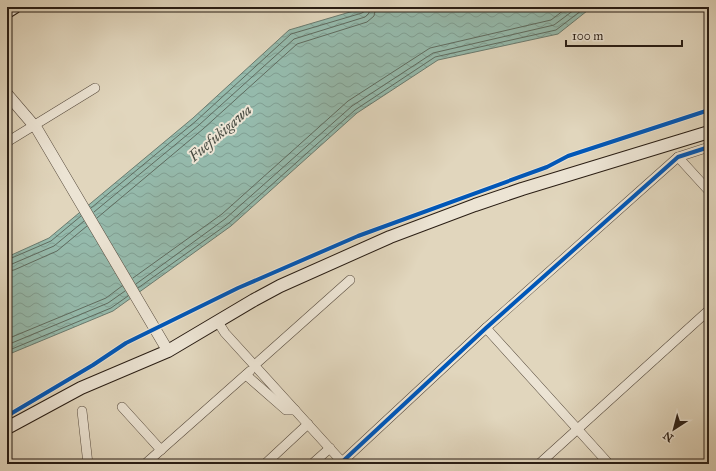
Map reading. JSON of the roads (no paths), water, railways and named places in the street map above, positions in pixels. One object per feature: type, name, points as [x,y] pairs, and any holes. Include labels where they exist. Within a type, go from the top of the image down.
[{"type":"main road","points":[[7,12],[15,7]]},
{"type":"main road","points":[[7,428],[81,388],[168,351],[280,286],[390,237],[475,205],[709,132]]},
{"type":"street","points":[[7,142],[35,127],[95,88]]},
{"type":"street","points":[[7,94],[35,127],[168,351]]},
{"type":"street","points":[[218,322],[225,333],[343,463],[486,328],[678,157],[709,147]]},
{"type":"street","points":[[678,157],[709,191]]},
{"type":"street","points":[[258,362],[350,280]]},
{"type":"street","points":[[539,464],[709,310]]},
{"type":"street","points":[[486,328],[608,464]]},
{"type":"street","points":[[145,464],[248,373],[286,410],[295,410]]},
{"type":"street","points":[[122,407],[161,450]]},
{"type":"street","points":[[82,411],[88,464]]},
{"type":"street","points":[[265,464],[308,424]]},
{"type":"street","points":[[312,464],[330,448]]},
{"type":"water","name":"Fuefukigawa","points":[[367,7],[592,7],[558,34],[438,60],[357,113],[231,226],[113,311],[7,355],[7,257],[49,238],[193,118],[289,30]]}]
